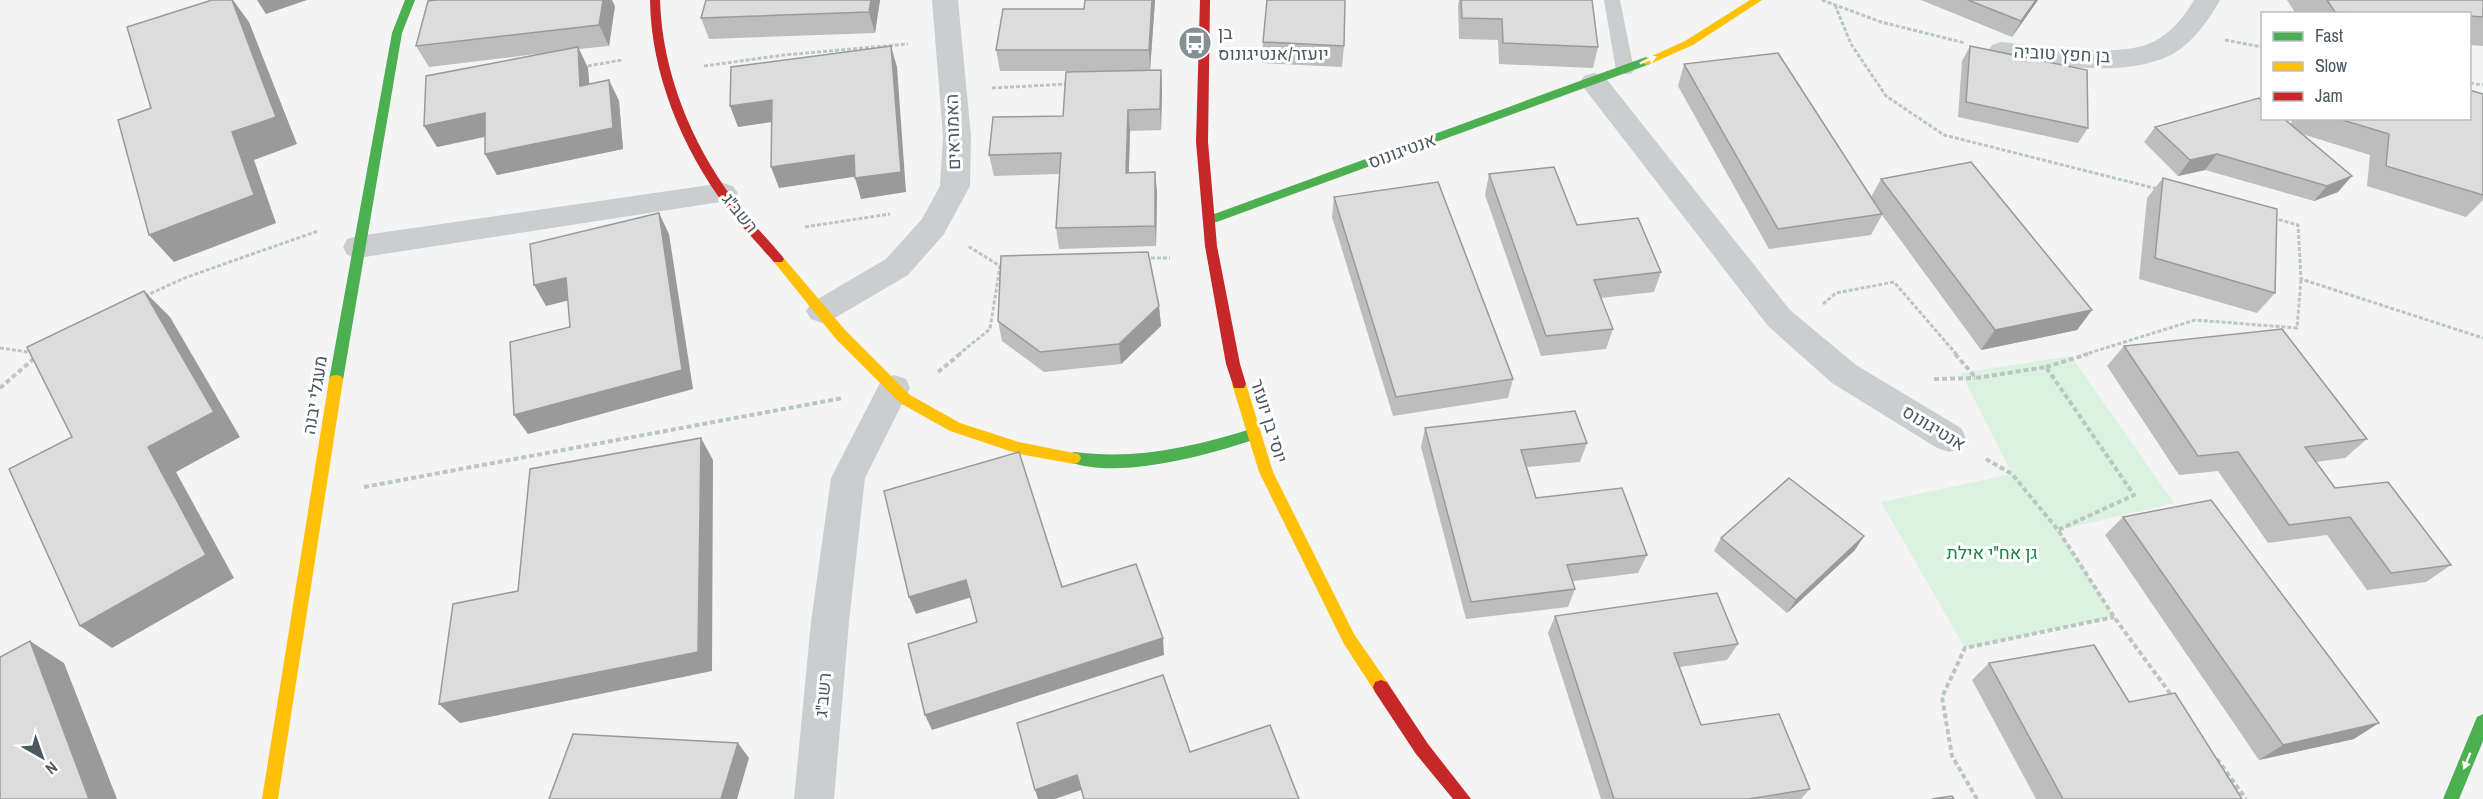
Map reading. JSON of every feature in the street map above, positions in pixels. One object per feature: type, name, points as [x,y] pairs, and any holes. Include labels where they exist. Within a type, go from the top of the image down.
[{"type":"street","name":"מעגלי יבנה","points":[[270,799],[358,247],[398,33],[410,0]]},
{"type":"street","name":"רשב\"ג","points":[[655,0],[654,22],[664,71],[692,135],[723,193],[842,335],[899,394],[955,427],[1019,448],[1080,459],[1144,461],[1203,450],[1254,434]]},
{"type":"street","name":"האמוראים","points":[[822,311],[897,267],[939,216],[955,186],[957,136],[945,0]]},
{"type":"street","name":"יוסי בן יועזר","points":[[1205,0],[1202,142],[1211,246],[1233,364],[1266,472],[1349,639],[1422,749],[1463,799]]},
{"type":"street","name":"אנטיגונוס","points":[[1210,220],[1625,70],[1689,43],[1757,0]]},
{"type":"street","name":"בן חפץ טוביה","points":[[2001,51],[2083,58],[2128,56],[2162,48],[2183,31],[2207,0]]},
{"type":"street","name":"אנטיגונוס","points":[[1594,82],[1779,318],[1844,374],[1949,438]]},
{"type":"street","points":[[358,247],[723,193]]},
{"type":"street","name":"רשב\"ג","points":[[814,799],[830,622],[848,478],[899,394]]},
{"type":"street","points":[[2452,799],[2483,722]]},
{"type":"lane","points":[[1612,0],[1625,70]]},
{"type":"path","points":[[1822,0],[1881,22],[2001,51]]},
{"type":"path","points":[[1835,5],[1851,44],[1887,96],[1944,135],[2161,190]]},
{"type":"path","points":[[664,71],[747,60],[948,40]]},
{"type":"path","points":[[581,67],[661,54]]},
{"type":"path","points":[[952,90],[1071,84]]},
{"type":"path","points":[[138,299],[187,277],[364,215]]},
{"type":"path","points":[[758,235],[939,216],[1000,266],[990,329],[899,394]]},
{"type":"path","points":[[1792,330],[1836,293],[1894,282],[1976,378],[2046,367],[2194,320],[2297,328],[2301,279],[2298,225],[2264,216]]},
{"type":"path","points":[[1136,259],[1178,258],[1145,260]]},
{"type":"path","points":[[2301,279],[2483,338]]},
{"type":"path","points":[[0,348],[40,354],[0,388]]},
{"type":"path","points":[[2046,367],[2134,495],[2058,530]]},
{"type":"path","points":[[318,495],[790,408]]},
{"type":"path","name":"אנטיגונוס","points":[[1949,438],[2012,474],[2058,530],[2114,617],[2177,703]]},
{"type":"path","points":[[1977,799],[1952,756],[1942,697],[1965,648],[2114,617]]},
{"type":"path","points":[[2211,751],[2246,799]]},
{"type":"green space","name":"גן אח\"י אילת","points":[[2071,356],[2174,503],[2059,530],[2114,617],[1965,648],[1881,502],[2012,474],[1961,373]]},
{"type":"building","points":[[212,0],[232,0],[276,117],[232,132],[254,195],[149,235],[118,120],[151,108],[127,27]]},
{"type":"building","points":[[603,0],[599,25],[416,46],[428,1]]},
{"type":"building","points":[[706,0],[871,0],[869,12],[701,18]]},
{"type":"building","points":[[1085,0],[1152,0],[1149,50],[996,50],[1003,9],[1084,9]]},
{"type":"building","points":[[1267,0],[1345,0],[1344,46],[1263,42]]},
{"type":"building","points":[[1461,0],[1592,0],[1598,47],[1503,43],[1502,19],[1462,18]]},
{"type":"building","points":[[1968,0],[2036,0],[2021,21]]},
{"type":"building","points":[[2327,0],[2483,0],[2483,17],[2471,16],[2471,12],[2335,12]]},
{"type":"building","points":[[891,46],[901,172],[855,178],[854,155],[771,167],[772,100],[730,106],[731,67]]},
{"type":"building","points":[[1970,46],[2087,70],[2088,128],[1966,102]]},
{"type":"building","points":[[578,47],[580,86],[609,80],[613,128],[485,154],[485,113],[424,126],[426,76]]},
{"type":"building","points":[[1778,53],[1882,214],[1778,229],[1684,64]]},
{"type":"building","points":[[1161,70],[1160,109],[1128,110],[1126,173],[1155,172],[1155,226],[1056,228],[1061,153],[989,155],[993,117],[1063,116],[1066,72]]},
{"type":"building","points":[[2471,91],[2483,94],[2483,195],[2386,166],[2389,134],[2343,120],[2471,120]]},
{"type":"building","points":[[2259,98],[2261,100],[2261,120],[2285,120],[2352,176],[2327,186],[2217,154],[2190,160],[2155,127]]},
{"type":"building","points":[[1971,162],[2092,310],[1995,330],[1881,179]]},
{"type":"building","points":[[1554,167],[1577,225],[1638,218],[1661,272],[1594,280],[1613,329],[1546,336],[1489,174]]},
{"type":"building","points":[[2163,178],[2277,209],[2275,293],[2155,258]]},
{"type":"building","points":[[1438,182],[1513,379],[1396,397],[1334,197]]},
{"type":"building","points":[[659,213],[682,370],[514,415],[510,342],[570,327],[566,278],[534,285],[530,244]]},
{"type":"building","points":[[1148,252],[1159,306],[1119,344],[1040,352],[998,321],[1001,256]]},
{"type":"building","points":[[144,291],[214,412],[148,447],[206,555],[80,626],[9,469],[72,437],[27,347]]},
{"type":"building","points":[[2282,329],[2367,439],[2305,447],[2335,488],[2388,482],[2451,565],[2391,573],[2350,517],[2289,525],[2238,452],[2198,456],[2124,346]]},
{"type":"building","points":[[1575,411],[1587,443],[1521,450],[1536,498],[1622,488],[1647,555],[1567,565],[1575,589],[1471,602],[1425,428]]},
{"type":"building","points":[[701,438],[698,652],[439,704],[453,604],[518,591],[530,469]]},
{"type":"building","points":[[1019,452],[1062,587],[1136,564],[1163,638],[925,715],[908,644],[977,622],[966,580],[909,597],[884,491]]},
{"type":"building","points":[[1789,478],[1864,536],[1796,600],[1721,538]]},
{"type":"building","points":[[2211,500],[2379,723],[2283,745],[2123,517]]},
{"type":"building","points":[[1717,593],[1738,644],[1674,653],[1701,725],[1779,714],[1810,789],[1749,799],[1614,799],[1555,616]]},
{"type":"building","points":[[30,641],[89,799],[0,799],[0,657]]},
{"type":"building","points":[[2094,645],[2129,702],[2175,693],[2242,799],[2063,799],[1989,663]]},
{"type":"building","points":[[1163,675],[1190,752],[1270,725],[1299,799],[1084,799],[1077,775],[1035,790],[1017,723]]},
{"type":"building","points":[[573,734],[738,743],[721,799],[549,799]]},
{"type":"building","points":[[1952,796],[1954,799],[1932,799]]},
{"type":"traffic: fast","points":[[336,380],[397,33],[410,0]]},
{"type":"traffic: fast","points":[[1210,220],[1646,61]]},
{"type":"traffic: fast","points":[[1074,458],[1120,461],[1166,457],[1254,434]]},
{"type":"traffic: fast","points":[[2451,799],[2483,722]]},
{"type":"traffic: slow","points":[[1646,61],[1689,43],[1757,0]]},
{"type":"traffic: slow","points":[[778,259],[841,335],[905,399],[955,427],[1019,448],[1074,458]]},
{"type":"traffic: slow","points":[[270,799],[336,380]]},
{"type":"traffic: slow","points":[[1239,384],[1266,472],[1349,639],[1381,687]]},
{"type":"traffic: jam","points":[[655,0],[659,50],[674,100],[696,148],[728,201],[778,259]]},
{"type":"traffic: jam","points":[[1205,0],[1202,142],[1211,246],[1233,364],[1239,384]]},
{"type":"traffic: jam","points":[[1381,687],[1422,749],[1463,799]]},
{"type":"place","name":"בן יועזר/אנטיגונוס","points":[[1195,43]]}]
